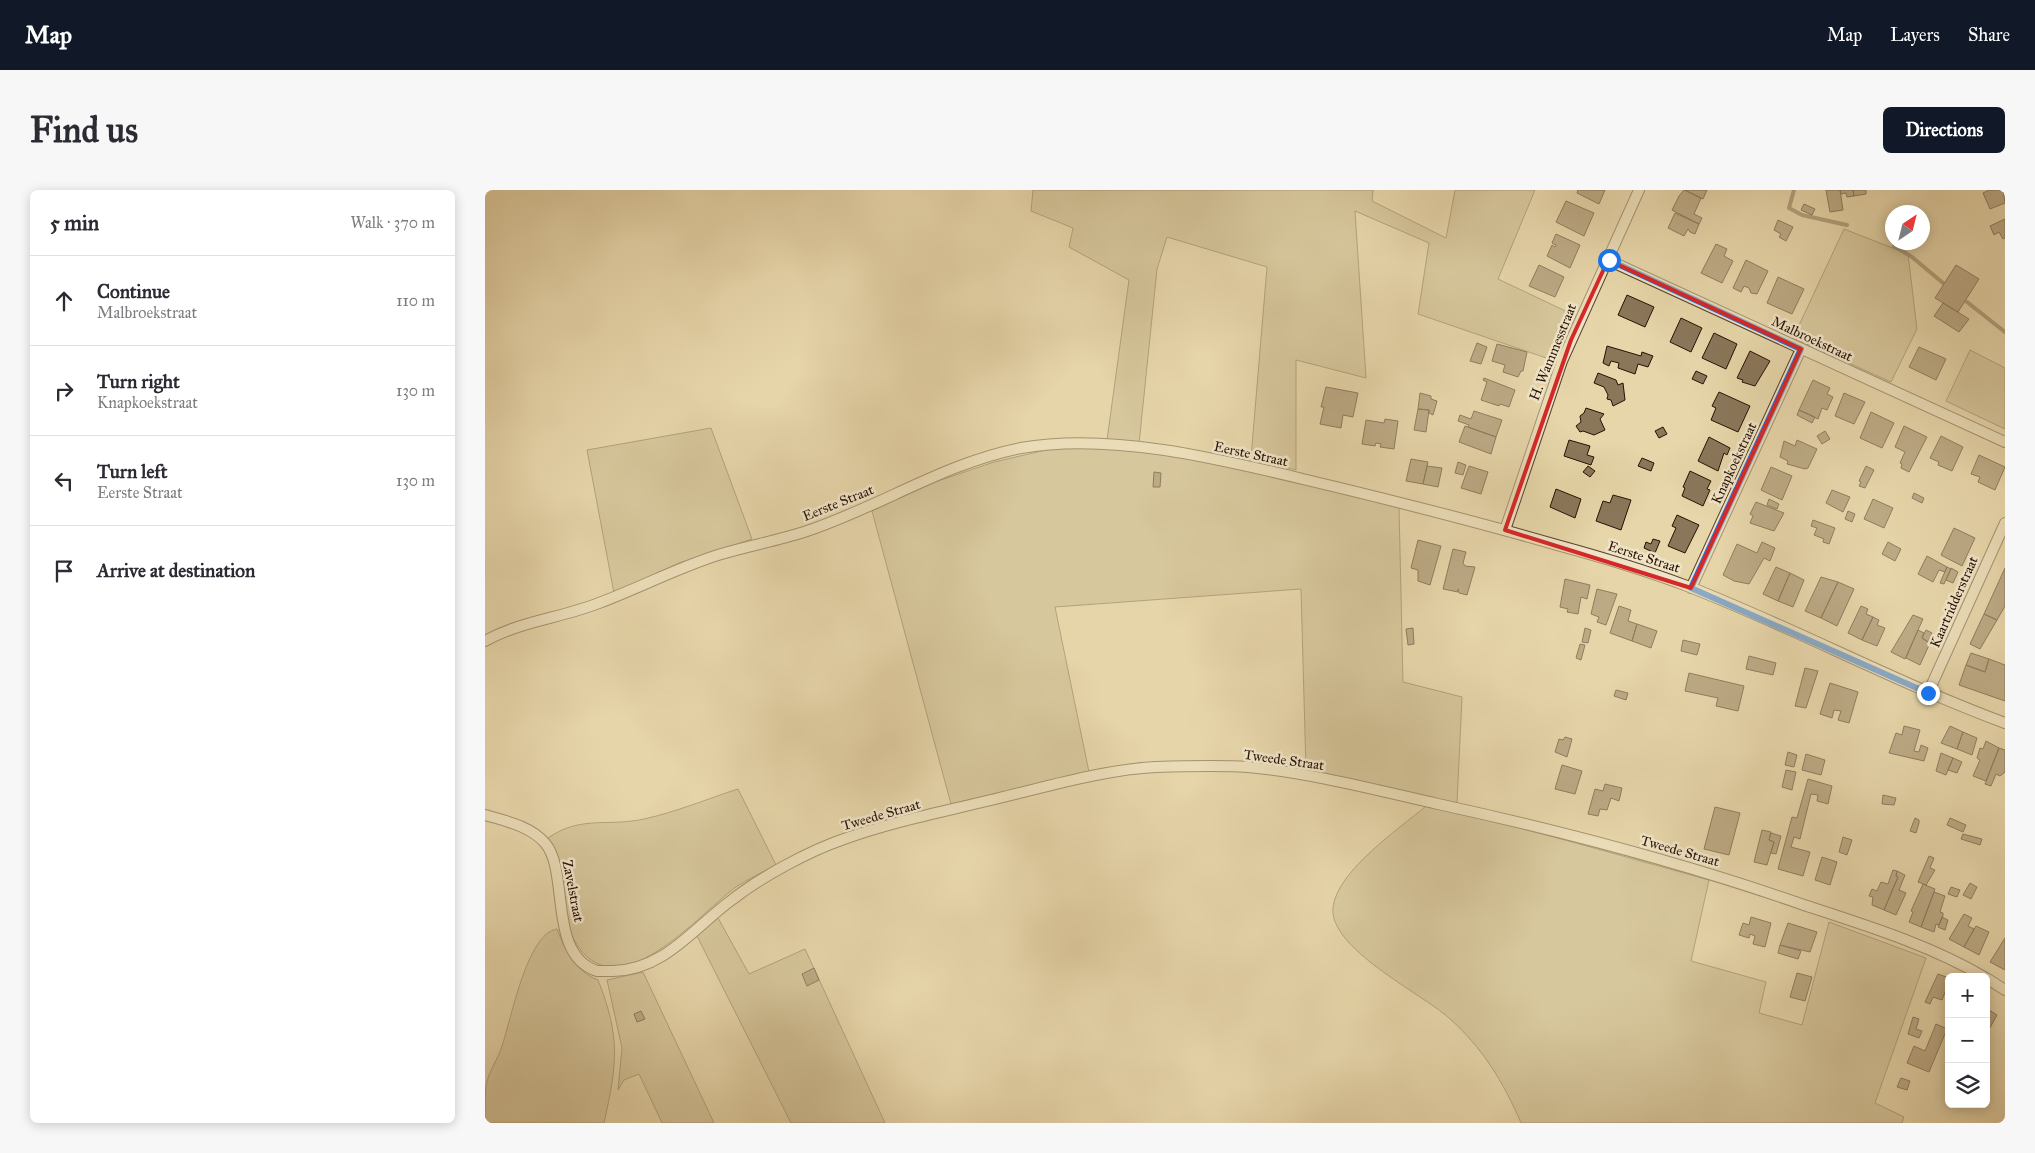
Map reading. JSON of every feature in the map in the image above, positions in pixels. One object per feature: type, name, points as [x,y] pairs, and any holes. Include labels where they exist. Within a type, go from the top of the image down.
[{"type":"street","name":"H. Wammesstraat","points":[[1505,530],[1560,369],[1639,190]]},
{"type":"street","name":"Malbroekstraat","points":[[1609,260],[2005,442]]},
{"type":"street","name":"Knapkoekstraat","points":[[1691,588],[1801,349]]},
{"type":"street","name":"Eerste Straat","points":[[485,641],[524,623],[597,604],[684,567],[721,554],[801,533],[833,522],[958,466],[1020,449],[1064,443],[1091,443],[1139,447],[1245,465],[1505,530],[1629,566],[1691,588],[1928,693],[2005,723]]},
{"type":"street","name":"Kaartridderstraat","points":[[1928,693],[2005,523]]},
{"type":"street","name":"Tweede Straat","points":[[597,971],[631,970],[663,958],[733,898],[788,865],[841,839],[903,822],[1071,782],[1148,768],[1199,766],[1247,767],[1303,775],[1534,824],[1729,879],[1897,937],[1974,973]]},
{"type":"street","name":"Zavelstraat","points":[[485,815],[529,830],[542,839],[550,850],[562,918],[572,949],[583,962],[597,971]]},
{"type":"street","name":"Tweede Straat","points":[[1990,981],[2005,990]]},
{"type":"highlighted area","points":[[1608,260],[1801,349],[1691,588],[1505,530],[1571,340]]},
{"type":"shaded area","points":[[1033,190],[1373,190],[1372,201],[1446,238],[1455,190],[1535,190],[1498,279],[1576,316],[1555,361],[1418,314],[1429,243],[1355,211],[1366,378],[1296,360],[1296,470],[1251,458],[1267,267],[1167,237],[1157,269],[1139,444],[1107,440],[1129,280],[1069,247],[1073,228],[1031,211]]},
{"type":"shaded area","points":[[1844,229],[1885,245],[1885,250],[1898,250],[1908,254],[1917,329],[1891,382],[1793,338]]},
{"type":"shaded area","points":[[1970,350],[2005,368],[2005,429],[1946,401]]},
{"type":"shaded area","points":[[711,428],[752,539],[679,563],[614,593],[587,450]]},
{"type":"shaded area","points":[[1059,447],[1139,450],[1245,468],[1399,507],[1403,682],[1462,697],[1457,803],[1306,770],[1301,589],[1055,607],[1089,772],[951,804],[872,511],[935,482],[994,462]]},
{"type":"shaded area","points":[[738,789],[776,865],[736,887],[676,938],[652,954],[629,965],[607,966],[587,957],[570,932],[566,920],[559,861],[555,849],[548,838],[572,826],[631,821],[656,816]]},
{"type":"shaded area","points":[[1426,806],[1529,830],[1709,880],[1691,961],[1766,982],[1759,1013],[1802,1025],[1829,922],[1926,958],[1875,1103],[1904,1117],[1902,1123],[1521,1123],[1491,1066],[1461,1029],[1436,1008],[1360,954],[1345,938],[1335,923],[1333,907],[1337,893],[1346,879],[1371,851]]},
{"type":"shaded area","points":[[718,918],[749,974],[805,949],[885,1123],[791,1123],[697,936]]},
{"type":"shaded area","points":[[557,929],[577,966],[583,972],[598,980],[610,1019],[615,1051],[612,1084],[604,1123],[485,1123],[486,1085],[502,1046],[522,979],[537,945],[546,934]]},
{"type":"shaded area","points":[[643,972],[714,1123],[662,1123],[639,1074],[624,1080],[618,1090],[622,1048],[607,980]]},
{"type":"building","points":[[1578,190],[1605,190],[1599,204],[1577,193]]},
{"type":"building","points":[[1684,190],[1701,198],[1694,214],[1702,218],[1699,224],[1672,210]]},
{"type":"building","points":[[1685,190],[1707,190],[1703,199]]},
{"type":"building","points":[[1826,190],[1840,190],[1843,210],[1830,212]]},
{"type":"building","points":[[1840,190],[1853,190],[1854,196],[1847,197],[1846,193],[1841,194]]},
{"type":"building","points":[[1853,190],[1866,190],[1866,194],[1854,196]]},
{"type":"building","points":[[1989,190],[2003,190],[2005,203],[1990,209],[1983,193]]},
{"type":"building","points":[[1566,201],[1594,213],[1584,236],[1556,222]]},
{"type":"building","points":[[1804,204],[1815,209],[1812,215],[1801,210]]},
{"type":"building","points":[[1675,213],[1699,224],[1695,234],[1688,229],[1684,236],[1668,228]]},
{"type":"building","points":[[2005,219],[2005,238],[2003,239],[1999,232],[1994,235],[1990,226]]},
{"type":"building","points":[[1778,220],[1793,227],[1786,241],[1779,237],[1781,234],[1774,230]]},
{"type":"building","points":[[1556,234],[1580,245],[1570,268],[1547,256],[1552,245],[1555,247],[1556,245],[1552,243]]},
{"type":"building","points":[[1716,244],[1727,249],[1724,256],[1733,261],[1722,283],[1701,273]]},
{"type":"building","points":[[1746,260],[1768,271],[1757,294],[1751,293],[1749,288],[1744,286],[1741,292],[1733,288]]},
{"type":"building","points":[[1539,265],[1564,277],[1555,297],[1529,286]]},
{"type":"building","points":[[1956,265],[1979,279],[1958,312],[1935,298]]},
{"type":"building","points":[[1778,277],[1804,289],[1792,314],[1767,303]]},
{"type":"building","points":[[1627,295],[1654,307],[1645,327],[1618,315]]},
{"type":"building","points":[[1943,303],[1969,319],[1959,332],[1934,316]]},
{"type":"building","points":[[1681,318],[1702,328],[1691,352],[1670,342]]},
{"type":"building","points":[[1714,333],[1737,344],[1726,369],[1702,358]]},
{"type":"building","points":[[1477,343],[1487,347],[1481,364],[1470,361]]},
{"type":"building","points":[[1497,344],[1527,352],[1523,371],[1521,371],[1518,377],[1503,372],[1505,365],[1492,361]]},
{"type":"building","points":[[1607,346],[1641,356],[1642,352],[1653,356],[1648,367],[1638,364],[1635,374],[1618,368],[1619,363],[1611,361],[1609,366],[1603,363]]},
{"type":"building","points":[[1919,347],[1946,359],[1936,380],[1909,367]]},
{"type":"building","points":[[1750,351],[1770,361],[1755,386],[1742,382],[1743,380],[1737,378]]},
{"type":"building","points":[[1696,371],[1707,376],[1703,384],[1692,379]]},
{"type":"building","points":[[1598,373],[1616,380],[1618,385],[1623,383],[1625,400],[1613,406],[1611,400],[1607,399],[1608,395],[1604,387],[1594,383]]},
{"type":"building","points":[[1484,378],[1515,390],[1509,407],[1481,400],[1487,382],[1483,380]]},
{"type":"building","points":[[1813,380],[1830,388],[1827,394],[1833,397],[1827,410],[1822,408],[1818,419],[1799,410]]},
{"type":"building","points":[[1326,387],[1358,393],[1353,417],[1343,415],[1341,428],[1320,424],[1324,407],[1321,407]]},
{"type":"building","points":[[1719,392],[1750,406],[1738,432],[1711,420],[1716,408],[1712,406]]},
{"type":"building","points":[[1420,393],[1431,396],[1431,399],[1437,401],[1433,415],[1429,413],[1429,410],[1418,409]]},
{"type":"building","points":[[1844,393],[1865,402],[1854,424],[1835,416]]},
{"type":"building","points":[[1586,408],[1604,414],[1600,419],[1605,430],[1594,435],[1583,431],[1580,432],[1576,426],[1581,422],[1580,416]]},
{"type":"building","points":[[1418,409],[1429,410],[1426,432],[1414,430]]},
{"type":"building","points":[[1799,410],[1815,417],[1812,423],[1797,415]]},
{"type":"building","points":[[1474,411],[1502,420],[1496,437],[1468,427],[1469,425],[1458,421],[1460,415],[1471,419]]},
{"type":"building","points":[[1871,412],[1894,423],[1882,448],[1860,438]]},
{"type":"building","points":[[1385,419],[1398,421],[1394,449],[1380,447],[1381,444],[1376,443],[1375,446],[1362,444],[1366,420],[1384,423]]},
{"type":"building","points":[[1465,426],[1496,437],[1491,454],[1459,442]]},
{"type":"building","points":[[1904,426],[1927,437],[1909,472],[1901,468],[1902,464],[1900,463],[1905,452],[1895,447]]},
{"type":"building","points":[[1663,427],[1667,434],[1659,438],[1655,431]]},
{"type":"building","points":[[1825,431],[1830,439],[1822,444],[1817,436]]},
{"type":"building","points":[[1941,436],[1963,447],[1952,471],[1938,465],[1939,462],[1930,458]]},
{"type":"building","points":[[1709,437],[1730,448],[1727,455],[1724,453],[1718,471],[1698,461]]},
{"type":"building","points":[[1569,440],[1590,446],[1587,455],[1594,457],[1591,465],[1564,456]]},
{"type":"building","points":[[1797,440],[1817,449],[1808,468],[1805,469],[1787,464],[1788,461],[1780,457],[1784,441],[1795,446]]},
{"type":"building","points":[[1979,455],[2005,467],[1995,490],[1978,482],[1980,477],[1971,474]]},
{"type":"building","points":[[1642,458],[1654,463],[1651,471],[1638,466]]},
{"type":"building","points":[[1411,459],[1428,462],[1423,484],[1406,481]]},
{"type":"building","points":[[1458,462],[1466,465],[1463,475],[1455,473]]},
{"type":"building","points":[[1427,466],[1442,468],[1438,487],[1423,484]]},
{"type":"building","points":[[1469,466],[1488,472],[1481,494],[1461,488]]},
{"type":"building","points":[[1588,466],[1595,471],[1590,477],[1583,472]]},
{"type":"building","points":[[1866,466],[1874,470],[1865,488],[1859,486],[1861,482],[1859,481]]},
{"type":"building","points":[[1771,467],[1792,476],[1782,500],[1761,490]]},
{"type":"building","points":[[1690,471],[1711,481],[1707,489],[1710,490],[1703,506],[1682,496],[1685,488],[1683,487]]},
{"type":"building","points":[[1154,472],[1161,473],[1160,487],[1153,487]]},
{"type":"building","points":[[1556,489],[1581,499],[1575,518],[1550,507]]},
{"type":"building","points":[[1832,490],[1850,497],[1843,512],[1826,503]]},
{"type":"building","points":[[1914,493],[1924,498],[1922,503],[1912,498]]},
{"type":"building","points":[[1613,495],[1631,500],[1621,530],[1596,521],[1603,501],[1610,503]]},
{"type":"building","points":[[1769,499],[1779,504],[1777,509],[1767,505]]},
{"type":"building","points":[[1873,499],[1893,508],[1884,528],[1864,519]]},
{"type":"building","points":[[1756,502],[1784,513],[1774,531],[1750,523],[1753,516],[1750,514]]},
{"type":"building","points":[[1848,511],[1855,514],[1852,522],[1845,519]]},
{"type":"building","points":[[1677,515],[1699,525],[1685,553],[1668,546],[1676,528],[1672,526]]},
{"type":"building","points":[[1813,520],[1835,528],[1829,544],[1823,542],[1824,539],[1814,535],[1817,528],[1811,526]]},
{"type":"building","points":[[1954,528],[1975,538],[1962,566],[1941,555]]},
{"type":"building","points":[[1653,539],[1660,541],[1655,553],[1644,548],[1646,542],[1651,544]]},
{"type":"building","points":[[1418,540],[1441,546],[1430,585],[1418,581],[1418,570],[1411,568]]},
{"type":"building","points":[[1762,542],[1775,548],[1770,561],[1764,558],[1749,584],[1734,581],[1723,575],[1737,544],[1757,553]]},
{"type":"building","points":[[1888,542],[1901,549],[1895,561],[1882,554]]},
{"type":"building","points":[[1453,549],[1466,552],[1463,563],[1465,566],[1475,567],[1467,595],[1459,593],[1458,589],[1458,592],[1443,589]]},
{"type":"building","points":[[1927,556],[1947,567],[1945,572],[1939,570],[1933,582],[1918,574]]},
{"type":"building","points":[[1776,567],[1790,573],[1778,601],[1763,594]]},
{"type":"building","points":[[1947,567],[1951,569],[1944,584],[1940,583]]},
{"type":"building","points":[[1951,568],[1958,572],[1953,583],[1946,580]]},
{"type":"building","points":[[2005,568],[2005,606],[1997,620],[1984,614]]},
{"type":"building","points":[[1790,573],[1804,580],[1793,607],[1778,601]]},
{"type":"building","points":[[1821,577],[1838,582],[1821,618],[1805,611]]},
{"type":"building","points":[[1565,579],[1590,585],[1587,599],[1581,597],[1578,614],[1567,612],[1568,609],[1560,607]]},
{"type":"building","points":[[1838,582],[1854,589],[1837,626],[1821,618]]},
{"type":"building","points":[[1597,589],[1617,594],[1606,625],[1597,622],[1599,617],[1591,614]]},
{"type":"building","points":[[1619,606],[1631,610],[1628,621],[1637,624],[1632,641],[1610,633]]},
{"type":"building","points":[[1861,606],[1868,609],[1866,614],[1873,617],[1862,640],[1848,633]]},
{"type":"building","points":[[1984,614],[1997,620],[1980,649],[1970,644]]},
{"type":"building","points":[[1913,615],[1923,619],[1905,659],[1891,652]]},
{"type":"building","points":[[1873,617],[1879,620],[1877,625],[1885,628],[1877,646],[1862,640]]},
{"type":"building","points":[[1637,624],[1657,631],[1651,648],[1632,641]]},
{"type":"building","points":[[1413,628],[1414,644],[1408,645],[1406,629]]},
{"type":"building","points":[[1585,628],[1591,630],[1588,643],[1582,642]]},
{"type":"building","points":[[1918,630],[1924,633],[1922,638],[1930,643],[1920,665],[1906,658]]},
{"type":"building","points":[[1926,630],[1932,633],[1928,642],[1922,638]]},
{"type":"building","points":[[1683,640],[1700,644],[1697,655],[1681,651]]},
{"type":"building","points":[[1580,644],[1585,645],[1581,660],[1576,658]]},
{"type":"building","points":[[1971,653],[1989,659],[1985,672],[1966,665]]},
{"type":"building","points":[[1749,656],[1776,663],[1773,675],[1746,669]]},
{"type":"building","points":[[1989,659],[2005,665],[2005,701],[1959,685],[1966,665],[1985,672]]},
{"type":"building","points":[[1805,668],[1818,671],[1806,708],[1795,706]]},
{"type":"building","points":[[1689,673],[1744,686],[1738,711],[1716,706],[1718,698],[1685,691]]},
{"type":"building","points":[[1830,683],[1858,692],[1849,723],[1838,720],[1841,711],[1834,710],[1832,718],[1820,714]]},
{"type":"building","points":[[1616,690],[1628,693],[1626,700],[1614,696]]},
{"type":"building","points":[[1904,726],[1920,730],[1914,751],[1919,752],[1921,745],[1928,748],[1924,761],[1889,753],[1896,733],[1902,735]]},
{"type":"building","points":[[1950,726],[1963,732],[1957,749],[1941,743]]},
{"type":"building","points":[[1963,732],[1977,738],[1972,755],[1957,749]]},
{"type":"building","points":[[1565,737],[1572,739],[1567,757],[1555,752],[1559,739],[1563,740]]},
{"type":"building","points":[[1986,741],[1999,748],[1986,781],[1973,776],[1980,760],[1977,758],[1980,748],[1983,749]]},
{"type":"building","points":[[1999,748],[2005,750],[2005,772],[2000,776],[1996,774],[1991,786],[1985,784]]},
{"type":"building","points":[[1788,752],[1797,755],[1794,767],[1785,765]]},
{"type":"building","points":[[1941,753],[1953,758],[1946,775],[1936,771]]},
{"type":"building","points":[[1806,754],[1825,760],[1821,775],[1802,770]]},
{"type":"building","points":[[1953,758],[1962,762],[1957,773],[1948,770]]},
{"type":"building","points":[[1562,765],[1582,771],[1575,794],[1555,789]]},
{"type":"building","points":[[1786,770],[1796,772],[1792,790],[1782,787]]},
{"type":"building","points":[[1808,779],[1832,786],[1828,804],[1817,801],[1818,795],[1811,794],[1800,839],[1794,837],[1791,847],[1810,852],[1803,876],[1778,869],[1792,817],[1797,818]]},
{"type":"building","points":[[1605,784],[1622,788],[1619,801],[1611,798],[1607,810],[1600,809],[1598,816],[1588,814],[1595,789],[1603,791]]},
{"type":"building","points":[[1883,795],[1896,798],[1894,805],[1882,804]]},
{"type":"building","points":[[1715,807],[1740,813],[1729,855],[1704,849]]},
{"type":"building","points":[[1915,818],[1919,820],[1916,833],[1910,831]]},
{"type":"building","points":[[1950,818],[1966,825],[1963,832],[1947,825]]},
{"type":"building","points":[[1762,830],[1771,832],[1769,840],[1774,842],[1767,865],[1754,862]]},
{"type":"building","points":[[1771,833],[1781,836],[1776,854],[1771,853],[1774,842],[1769,840]]},
{"type":"building","points":[[1963,834],[1982,839],[1980,845],[1961,839]]},
{"type":"building","points":[[1843,837],[1852,840],[1847,855],[1839,852]]},
{"type":"building","points":[[1929,856],[1934,858],[1930,868],[1935,870],[1926,885],[1918,882]]},
{"type":"building","points":[[1822,857],[1837,862],[1830,885],[1815,880]]},
{"type":"building","points":[[1893,870],[1897,871],[1896,876],[1898,877],[1884,910],[1872,905],[1873,897],[1869,896],[1872,889],[1877,891],[1881,882],[1888,884]]},
{"type":"building","points":[[1897,871],[1905,875],[1899,890],[1906,893],[1896,915],[1884,910],[1898,877],[1896,876]]},
{"type":"building","points":[[1970,883],[1977,887],[1971,899],[1963,895]]},
{"type":"building","points":[[1923,884],[1935,889],[1921,927],[1909,922],[1913,912],[1911,911]]},
{"type":"building","points":[[1951,887],[1960,890],[1957,897],[1948,894]]},
{"type":"building","points":[[1934,892],[1945,896],[1940,912],[1943,913],[1943,916],[1939,925],[1936,924],[1934,932],[1921,927]]},
{"type":"building","points":[[1964,914],[1972,918],[1968,926],[1974,929],[1964,947],[1949,939]]},
{"type":"building","points":[[1751,917],[1771,923],[1765,947],[1753,944],[1755,936],[1750,934],[1749,938],[1739,935],[1743,923],[1749,925]]},
{"type":"building","points":[[1942,917],[1948,920],[1945,930],[1938,927]]},
{"type":"building","points":[[1788,923],[1817,932],[1810,952],[1780,945]]},
{"type":"building","points":[[1976,926],[1989,932],[1979,955],[1964,947]]},
{"type":"building","points":[[2005,938],[2005,970],[1990,962]]},
{"type":"building","points":[[1780,945],[1801,951],[1798,959],[1778,953]]},
{"type":"building","points":[[814,968],[819,980],[807,986],[802,974]]},
{"type":"building","points":[[1797,973],[1812,977],[1805,1001],[1790,997]]},
{"type":"building","points":[[1938,974],[1945,977],[1945,992],[1942,1000],[1933,997],[1930,1004],[1925,1002]]},
{"type":"building","points":[[641,1011],[645,1019],[637,1022],[634,1014]]},
{"type":"building","points":[[1990,1011],[1997,1015],[1990,1028]]},
{"type":"building","points":[[1913,1017],[1919,1019],[1916,1029],[1922,1031],[1919,1038],[1908,1034]]},
{"type":"building","points":[[1936,1024],[1945,1028],[1945,1034],[1929,1072],[1907,1063],[1914,1046],[1925,1051]]},
{"type":"building","points":[[1901,1078],[1910,1081],[1907,1090],[1897,1087]]},
{"type":"waterway","points":[[1794,190],[1789,208],[1802,215],[1847,225]]},
{"type":"waterway","points":[[1901,250],[1912,257],[1943,283]]},
{"type":"waterway","points":[[1967,302],[2005,332]]},
{"type":"route","points":[[1609,260],[1801,349],[1691,588],[1928,693]]}]
